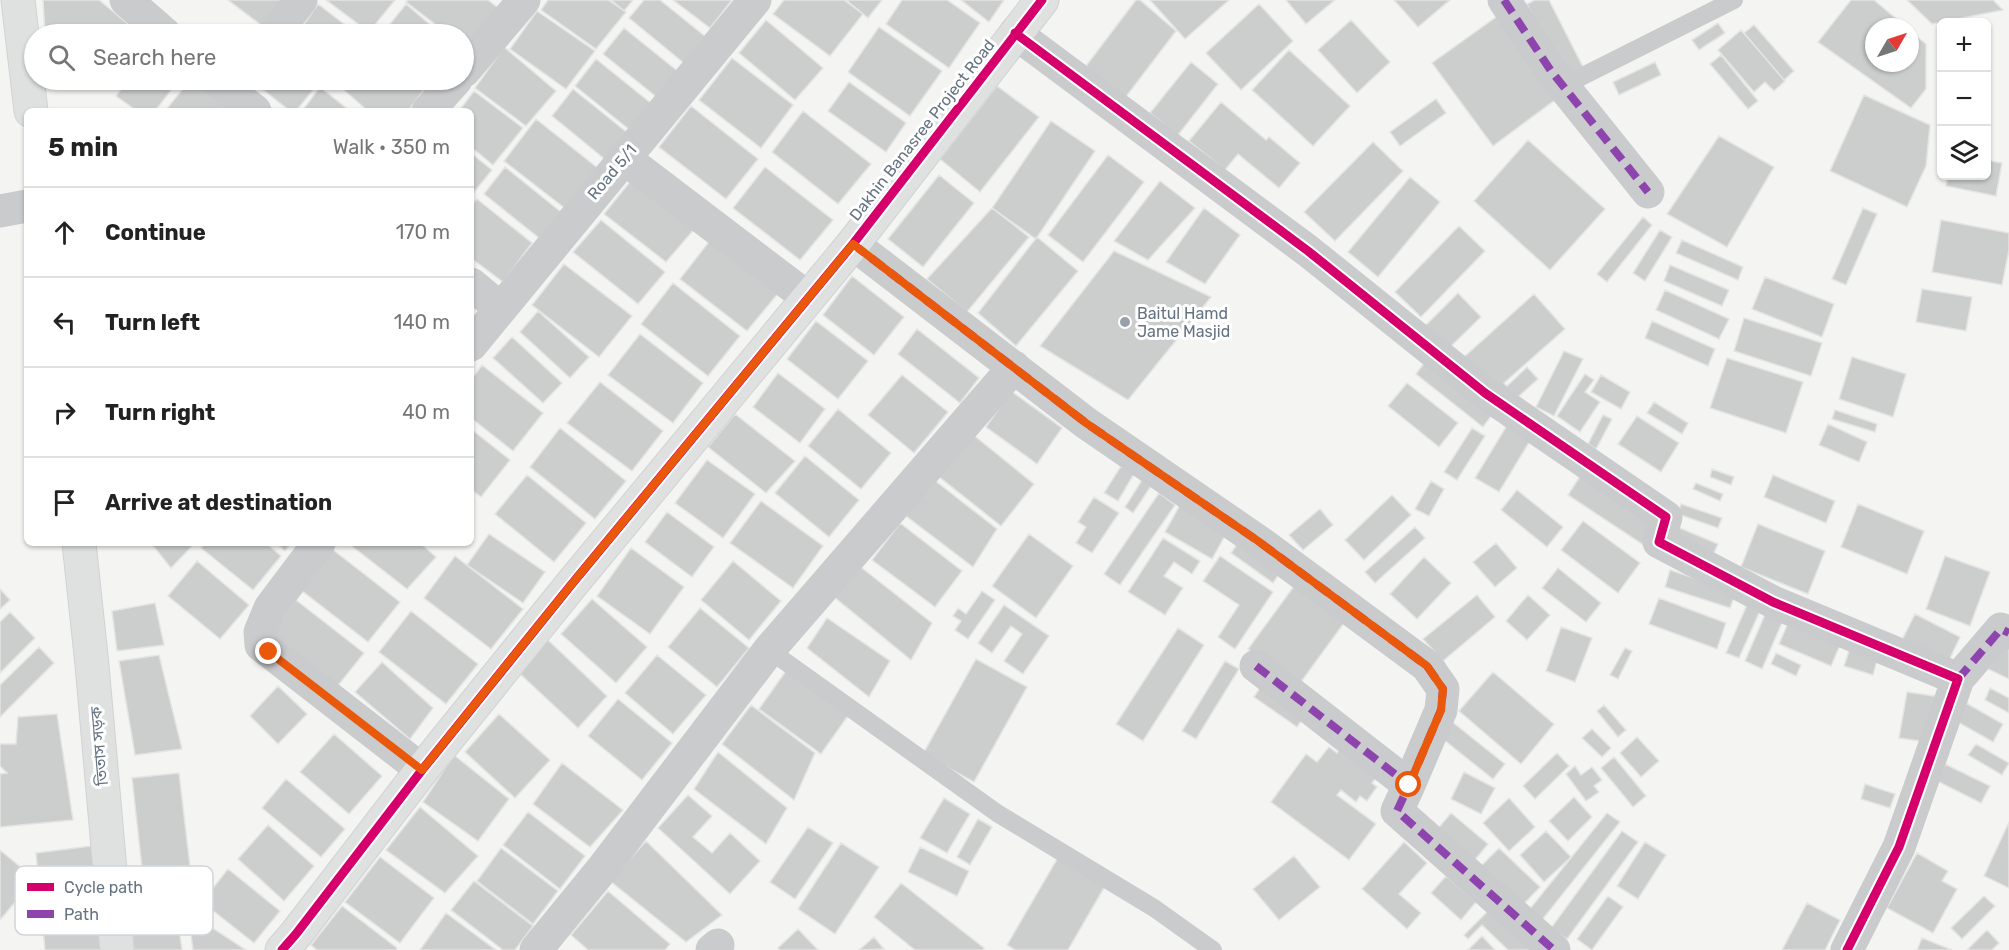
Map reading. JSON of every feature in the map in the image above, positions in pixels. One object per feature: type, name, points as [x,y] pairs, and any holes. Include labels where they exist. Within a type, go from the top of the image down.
[{"type":"street","points":[[18,0],[24,51]]},
{"type":"street","points":[[126,0],[154,24]]},
{"type":"street","points":[[282,24],[301,0]]},
{"type":"street","points":[[474,58],[524,0]]},
{"type":"street","name":"Road 5/1","points":[[474,341],[755,0]]},
{"type":"street","name":"Dakhin Banasree Project Road","points":[[282,950],[422,770],[571,585],[853,244],[1042,0]]},
{"type":"street","points":[[1504,0],[1563,86],[1648,192]]},
{"type":"street","points":[[1015,33],[1308,251],[1485,393],[1666,517],[1659,542],[1773,602],[1958,679]]},
{"type":"street","points":[[29,90],[31,108]]},
{"type":"street","points":[[431,108],[447,90]]},
{"type":"street","points":[[624,158],[808,298]]},
{"type":"street","points":[[0,211],[24,207]]},
{"type":"street","points":[[853,244],[1086,423],[1258,541],[1427,666],[1443,689],[1441,710],[1397,811],[1554,950]]},
{"type":"street","points":[[474,286],[500,308]]},
{"type":"street","points":[[536,950],[603,868],[769,650],[1014,367]]},
{"type":"street","name":"তিতাস সড়ক","points":[[79,546],[110,866]]},
{"type":"street","points":[[317,546],[270,608],[260,632],[261,645],[422,770]]},
{"type":"street","points":[[1846,950],[1899,848],[1958,679],[2001,629],[2009,633]]},
{"type":"street","points":[[1256,666],[1409,785]]},
{"type":"street","name":"তিতাস সড়ক","points":[[116,935],[117,950]]},
{"type":"lane","points":[[1563,86],[1734,0]]},
{"type":"lane","points":[[769,650],[998,813],[1154,908],[1214,950]]},
{"type":"building","points":[[43,0],[99,0],[128,24],[44,24]]},
{"type":"building","points":[[228,0],[287,0],[268,24],[260,24]]},
{"type":"building","points":[[326,0],[395,0],[376,24],[358,24]]},
{"type":"building","points":[[408,0],[488,0],[506,14],[474,38],[474,24],[435,24],[406,2]]},
{"type":"building","points":[[548,0],[608,0],[626,12],[596,49],[541,10]]},
{"type":"building","points":[[611,0],[633,0],[624,11]]},
{"type":"building","points":[[644,0],[660,0],[706,37],[685,64],[629,18]]},
{"type":"building","points":[[673,0],[732,0],[710,28]]},
{"type":"building","points":[[784,0],[844,0],[863,14],[830,56],[773,14]]},
{"type":"building","points":[[846,0],[882,0],[868,18]]},
{"type":"building","points":[[902,0],[947,0],[980,23],[949,68],[886,24]]},
{"type":"building","points":[[961,0],[1004,0],[989,22]]},
{"type":"building","points":[[1136,0],[1140,0],[1176,31],[1125,98],[1086,66]]},
{"type":"building","points":[[1150,0],[1229,0],[1185,39]]},
{"type":"building","points":[[1286,0],[1335,0],[1306,24]]},
{"type":"building","points":[[1394,0],[1450,0],[1418,27]]},
{"type":"building","points":[[1535,0],[1549,0],[1584,69],[1564,78],[1527,4]]},
{"type":"building","points":[[1851,0],[1874,0],[1895,18],[1865,18],[1865,72],[1919,72],[1919,38],[1926,44],[1926,89],[1911,108],[1818,42]]},
{"type":"building","points":[[1907,0],[1993,0],[2003,10],[1962,18],[1937,18],[1937,23],[1932,24]]},
{"type":"building","points":[[318,4],[344,24],[304,24]]},
{"type":"building","points":[[406,4],[429,24],[390,24]]},
{"type":"building","points":[[1259,4],[1293,41],[1241,90],[1206,53]]},
{"type":"building","points":[[537,11],[595,51],[566,89],[510,49]]},
{"type":"building","points":[[1499,15],[1559,97],[1493,146],[1432,63]]},
{"type":"building","points":[[766,20],[823,68],[795,100],[739,53]]},
{"type":"building","points":[[1351,20],[1390,62],[1357,93],[1318,50]]},
{"type":"building","points":[[1718,23],[1725,33],[1699,50],[1692,40]]},
{"type":"building","points":[[1754,25],[1794,71],[1784,80],[1744,33]]},
{"type":"building","points":[[879,27],[942,71],[910,116],[848,72]]},
{"type":"building","points":[[624,28],[680,73],[659,99],[603,54]]},
{"type":"building","points":[[1741,30],[1785,81],[1774,91],[1765,82],[1754,92],[1718,50]]},
{"type":"building","points":[[504,47],[556,91],[526,126],[475,88]]},
{"type":"building","points":[[1289,50],[1350,106],[1313,146],[1252,90]]},
{"type":"building","points":[[1721,55],[1758,101],[1748,109],[1710,64]]},
{"type":"building","points":[[732,58],[793,105],[761,148],[699,100]]},
{"type":"building","points":[[596,59],[652,104],[631,131],[575,86]]},
{"type":"building","points":[[1191,62],[1218,84],[1178,135],[1150,113]]},
{"type":"building","points":[[1655,62],[1661,75],[1619,95],[1613,82]]},
{"type":"building","points":[[849,82],[906,123],[886,152],[828,111]]},
{"type":"building","points":[[997,86],[1039,117],[980,192],[940,159]]},
{"type":"building","points":[[573,89],[629,134],[607,161],[552,116]]},
{"type":"building","points":[[120,90],[171,90],[157,108],[133,108],[116,96]]},
{"type":"building","points":[[182,90],[211,90],[227,105],[224,108],[167,108]]},
{"type":"building","points":[[263,90],[313,90],[298,108],[286,108]]},
{"type":"building","points":[[318,90],[324,90],[346,108],[304,108]]},
{"type":"building","points":[[344,90],[424,90],[410,108],[365,108]]},
{"type":"building","points":[[474,91],[523,128],[493,165],[474,149],[474,108],[461,108]]},
{"type":"building","points":[[1864,95],[1930,125],[1926,166],[1907,207],[1830,171]]},
{"type":"building","points":[[1436,99],[1446,113],[1400,146],[1390,132]]},
{"type":"building","points":[[1221,102],[1266,140],[1269,137],[1300,163],[1279,188],[1238,154],[1225,170],[1189,141]]},
{"type":"building","points":[[691,106],[758,159],[726,199],[659,147]]},
{"type":"building","points":[[803,111],[871,164],[838,204],[772,152]]},
{"type":"building","points":[[536,119],[604,173],[571,213],[504,161]]},
{"type":"building","points":[[1051,121],[1095,151],[1036,239],[992,208]]},
{"type":"building","points":[[1719,136],[1774,167],[1727,247],[1667,214]]},
{"type":"building","points":[[1528,140],[1605,209],[1550,270],[1474,201]]},
{"type":"building","points":[[1373,142],[1403,171],[1335,241],[1304,212]]},
{"type":"building","points":[[474,155],[492,170],[474,192]]},
{"type":"building","points":[[1108,155],[1144,182],[1083,262],[1048,235]]},
{"type":"building","points":[[1991,161],[2002,163],[1996,196],[1946,186],[1947,180],[1991,180]]},
{"type":"building","points":[[505,167],[561,212],[539,238],[484,194]]},
{"type":"building","points":[[765,167],[833,220],[800,260],[733,208]]},
{"type":"building","points":[[638,172],[702,220],[666,262],[604,214]]},
{"type":"building","points":[[939,175],[974,203],[923,267],[888,239]]},
{"type":"building","points":[[1410,177],[1440,202],[1378,277],[1348,252]]},
{"type":"building","points":[[1160,181],[1195,208],[1148,260],[1114,241]]},
{"type":"building","points":[[477,199],[532,243],[503,282],[474,260],[474,202]]},
{"type":"building","points":[[992,208],[1029,237],[967,312],[927,279]]},
{"type":"building","points":[[1204,208],[1240,235],[1205,284],[1166,262]]},
{"type":"building","points":[[1863,208],[1877,214],[1846,285],[1832,279]]},
{"type":"building","points":[[1643,217],[1652,225],[1607,282],[1597,274]]},
{"type":"building","points":[[601,220],[665,272],[638,304],[573,252]]},
{"type":"building","points":[[1941,220],[2009,233],[2009,250],[2002,285],[1932,272]]},
{"type":"building","points":[[1459,226],[1485,251],[1421,317],[1395,292]]},
{"type":"building","points":[[1660,230],[1672,237],[1645,281],[1633,273]]},
{"type":"building","points":[[1037,237],[1078,271],[1016,346],[978,313]]},
{"type":"building","points":[[712,238],[780,291],[747,331],[680,279]]},
{"type":"building","points":[[1682,240],[1743,267],[1738,280],[1676,253]]},
{"type":"building","name":"Baitul Hamd Jame Masjid","points":[[1114,251],[1211,297],[1128,400],[1040,346]]},
{"type":"building","points":[[564,264],[632,316],[599,357],[532,305]]},
{"type":"building","points":[[1670,265],[1729,290],[1722,306],[1664,281]]},
{"type":"building","points":[[852,276],[904,317],[874,355],[823,315]]},
{"type":"building","points":[[1765,277],[1834,304],[1822,337],[1752,309]]},
{"type":"building","points":[[673,283],[740,336],[708,376],[641,324]]},
{"type":"building","points":[[1922,289],[1972,297],[1966,331],[1916,322]]},
{"type":"building","points":[[1665,290],[1729,319],[1719,339],[1656,310]]},
{"type":"building","points":[[1458,293],[1481,317],[1447,350],[1424,327]]},
{"type":"building","points":[[1534,294],[1565,329],[1504,383],[1507,386],[1527,367],[1538,379],[1508,406],[1464,357]]},
{"type":"building","points":[[538,311],[589,357],[570,378],[520,332]]},
{"type":"building","points":[[1744,318],[1822,343],[1811,376],[1734,351]]},
{"type":"building","points":[[816,321],[868,361],[838,399],[787,359]]},
{"type":"building","points":[[1652,321],[1715,349],[1708,366],[1645,338]]},
{"type":"building","points":[[917,329],[979,378],[960,403],[898,354]]},
{"type":"building","points":[[640,334],[703,383],[673,423],[608,375]]},
{"type":"building","points":[[512,337],[562,383],[543,403],[493,358]]},
{"type":"building","points":[[1564,351],[1583,359],[1554,416],[1536,407]]},
{"type":"building","points":[[1852,357],[1906,374],[1893,417],[1839,399]]},
{"type":"building","points":[[1428,358],[1495,411],[1483,427],[1416,374]]},
{"type":"building","points":[[1727,358],[1803,382],[1786,433],[1710,408]]},
{"type":"building","points":[[482,365],[543,413],[513,451],[474,420],[474,376]]},
{"type":"building","points":[[778,373],[825,409],[800,443],[753,407]]},
{"type":"building","points":[[1585,374],[1594,380],[1585,392],[1600,402],[1580,432],[1557,416]]},
{"type":"building","points":[[902,375],[948,412],[914,453],[868,415]]},
{"type":"building","points":[[1601,375],[1630,392],[1621,409],[1591,392]]},
{"type":"building","points":[[600,382],[663,431],[632,471],[567,423]]},
{"type":"building","points":[[1407,383],[1458,423],[1439,447],[1388,406]]},
{"type":"building","points":[[1011,391],[1062,428],[1037,464],[986,427]]},
{"type":"building","points":[[1654,402],[1688,423],[1682,434],[1647,413]]},
{"type":"building","points":[[838,409],[891,453],[861,489],[808,446]]},
{"type":"building","points":[[1835,410],[1877,424],[1875,432],[1832,419]]},
{"type":"building","points":[[735,414],[795,461],[766,493],[708,447]]},
{"type":"building","points":[[1603,415],[1612,419],[1596,449],[1588,444]]},
{"type":"building","points":[[1637,416],[1679,443],[1661,472],[1618,444]]},
{"type":"building","points":[[1509,422],[1533,436],[1499,492],[1475,478]]},
{"type":"building","points":[[1828,424],[1867,442],[1859,462],[1819,445]]},
{"type":"building","points":[[560,428],[626,481],[595,519],[530,467]]},
{"type":"building","points":[[1472,428],[1485,436],[1457,480],[1444,472]]},
{"type":"building","points":[[474,431],[510,460],[481,497],[474,491]]},
{"type":"building","points":[[971,433],[1034,484],[1001,526],[938,476]]},
{"type":"building","points":[[805,456],[859,500],[829,537],[775,493]]},
{"type":"building","points":[[707,460],[755,494],[723,538],[675,503]]},
{"type":"building","points":[[1121,466],[1134,474],[1118,501],[1104,493]]},
{"type":"building","points":[[1586,467],[1663,518],[1645,546],[1568,495]]},
{"type":"building","points":[[1712,469],[1734,477],[1731,485],[1710,477]]},
{"type":"building","points":[[527,475],[586,523],[554,562],[495,514]]},
{"type":"building","points":[[1773,475],[1835,501],[1826,523],[1764,497]]},
{"type":"building","points":[[933,479],[997,529],[973,567],[906,516]]},
{"type":"building","points":[[1142,480],[1151,486],[1133,513],[1125,507]]},
{"type":"building","points":[[1431,481],[1444,489],[1429,516],[1415,509]]},
{"type":"building","points":[[1696,483],[1723,494],[1720,501],[1693,489]]},
{"type":"building","points":[[1517,490],[1563,527],[1547,547],[1501,510]]},
{"type":"building","points":[[1159,493],[1175,505],[1120,585],[1104,574]]},
{"type":"building","points":[[1392,495],[1411,515],[1364,560],[1345,540]]},
{"type":"building","points":[[1094,497],[1119,513],[1092,553],[1076,543],[1086,527],[1078,522]]},
{"type":"building","points":[[761,501],[823,546],[793,588],[730,543]]},
{"type":"building","points":[[1681,504],[1722,518],[1718,528],[1678,514]]},
{"type":"building","points":[[1858,504],[1924,531],[1907,574],[1841,547]]},
{"type":"building","points":[[1180,505],[1227,532],[1212,559],[1165,532]]},
{"type":"building","points":[[1320,509],[1333,525],[1303,550],[1289,535]]},
{"type":"building","points":[[667,512],[714,547],[692,577],[645,542]]},
{"type":"building","points":[[1583,521],[1640,563],[1618,593],[1561,550]]},
{"type":"building","points":[[900,523],[962,571],[935,607],[872,560]]},
{"type":"building","points":[[1758,524],[1825,551],[1808,594],[1741,567]]},
{"type":"building","points":[[1675,526],[1718,544],[1713,555],[1670,537]]},
{"type":"building","points":[[1415,527],[1425,538],[1375,583],[1365,572]]},
{"type":"building","points":[[489,534],[545,572],[523,603],[467,565]]},
{"type":"building","points":[[1029,534],[1073,566],[1036,618],[992,586]]},
{"type":"building","points":[[1242,537],[1284,567],[1273,583],[1231,553]]},
{"type":"building","points":[[1163,538],[1200,561],[1192,574],[1174,562],[1164,576],[1183,588],[1165,615],[1128,592]]},
{"type":"building","points":[[1496,543],[1517,568],[1495,587],[1473,562]]},
{"type":"building","points":[[153,546],[192,546],[171,568]]},
{"type":"building","points":[[203,546],[269,546],[281,556],[253,590],[201,548]]},
{"type":"building","points":[[279,546],[289,546],[285,551]]},
{"type":"building","points":[[352,546],[423,546],[436,557],[407,589]]},
{"type":"building","points":[[631,548],[684,587],[650,634],[597,596]]},
{"type":"building","points":[[332,549],[400,602],[368,642],[301,590]]},
{"type":"building","points":[[455,556],[523,609],[491,649],[424,598]]},
{"type":"building","points":[[1220,556],[1273,592],[1235,649],[1218,637],[1239,605],[1203,581]]},
{"type":"building","points":[[1945,556],[1990,572],[1970,626],[1926,609]]},
{"type":"building","points":[[1424,557],[1451,583],[1417,619],[1390,594]]},
{"type":"building","points":[[197,561],[249,605],[220,639],[168,596]]},
{"type":"building","points":[[733,561],[781,601],[749,640],[701,600]]},
{"type":"building","points":[[853,561],[932,623],[911,660],[833,596]]},
{"type":"building","points":[[1558,568],[1601,603],[1586,622],[1542,588]]},
{"type":"building","points":[[1670,570],[1736,592],[1730,608],[1665,587]]},
{"type":"building","points":[[1297,582],[1347,619],[1298,686],[1248,649]]},
{"type":"building","points":[[0,589],[10,600],[0,609]]},
{"type":"building","points":[[982,591],[995,600],[968,639],[955,630],[961,621],[953,616],[958,608],[966,614]]},
{"type":"building","points":[[1477,595],[1495,617],[1443,661],[1423,639]]},
{"type":"building","points":[[1528,595],[1550,615],[1527,640],[1506,621]]},
{"type":"building","points":[[1659,598],[1726,623],[1717,649],[1649,624]]},
{"type":"building","points":[[1750,598],[1763,604],[1739,658],[1726,653]]},
{"type":"building","points":[[592,599],[647,647],[616,683],[561,634]]},
{"type":"building","points":[[296,600],[364,653],[332,693],[264,641]]},
{"type":"building","points":[[155,603],[164,645],[117,651],[112,611]]},
{"type":"building","points":[[1004,605],[1049,636],[1023,674],[1004,661],[1022,634],[1011,626],[992,653],[978,643]]},
{"type":"building","points":[[700,608],[749,648],[717,687],[668,647]]},
{"type":"building","points":[[1767,610],[1784,618],[1762,669],[1745,661]]},
{"type":"building","points":[[411,611],[478,664],[446,704],[379,652]]},
{"type":"building","points":[[10,612],[35,638],[0,673],[0,622]]},
{"type":"building","points":[[1915,614],[1960,637],[1946,667],[1900,644]]},
{"type":"building","points":[[827,618],[890,661],[869,697],[807,648]]},
{"type":"building","points":[[1789,621],[1841,643],[1831,666],[1779,644]]},
{"type":"building","points":[[1561,627],[1592,638],[1575,682],[1546,671]]},
{"type":"building","points":[[1178,628],[1204,645],[1143,741],[1116,724]]},
{"type":"building","points":[[2009,638],[2009,679],[1988,669]]},
{"type":"building","points":[[548,640],[607,696],[578,728],[518,672]]},
{"type":"building","points":[[39,647],[54,663],[0,717],[0,685]]},
{"type":"building","points":[[1625,648],[1632,651],[1618,679],[1610,675]]},
{"type":"building","points":[[1850,648],[1878,657],[1873,675],[1844,666]]},
{"type":"building","points":[[1776,653],[1801,665],[1796,676],[1771,664]]},
{"type":"building","points":[[159,655],[182,749],[135,755],[119,661]]},
{"type":"building","points":[[657,655],[706,695],[673,734],[625,693]]},
{"type":"building","points":[[976,659],[1027,687],[974,782],[923,754]]},
{"type":"building","points":[[1225,661],[1239,669],[1196,739],[1182,731]]},
{"type":"building","points":[[382,662],[433,708],[410,739],[355,692]]},
{"type":"building","points":[[788,668],[850,713],[821,754],[759,709]]},
{"type":"building","points":[[1493,672],[1554,724],[1521,764],[1459,711]]},
{"type":"building","points":[[1263,683],[1307,713],[1297,727],[1254,697]]},
{"type":"building","points":[[278,686],[307,714],[278,744],[250,716]]},
{"type":"building","points":[[1990,688],[2009,698],[2009,713],[1985,700]]},
{"type":"building","points":[[1907,692],[1941,697],[1934,743],[1899,738]]},
{"type":"building","points":[[618,699],[672,743],[642,780],[588,736]]},
{"type":"building","points":[[1966,703],[2003,724],[1993,742],[1956,721]]},
{"type":"building","points":[[751,705],[815,753],[794,800],[722,744]]},
{"type":"building","points":[[1604,705],[1626,730],[1618,737],[1597,711]]},
{"type":"building","points":[[57,714],[73,820],[0,827],[0,774],[7,773],[0,766],[0,744],[16,744],[18,717]]},
{"type":"building","points":[[499,714],[550,760],[515,798],[465,752]]},
{"type":"building","points":[[1451,721],[1505,764],[1493,779],[1439,736]]},
{"type":"building","points":[[1592,729],[1611,748],[1602,757],[1582,738]]},
{"type":"building","points":[[334,734],[382,776],[349,814],[300,772]]},
{"type":"building","points":[[1637,737],[1659,761],[1641,777],[1620,753]]},
{"type":"building","points":[[1344,743],[1380,772],[1372,783],[1377,787],[1367,801],[1360,796],[1356,802],[1341,790],[1337,795],[1376,824],[1349,860],[1271,802],[1306,754],[1317,762],[1329,747],[1337,753]]},
{"type":"building","points":[[1976,744],[2009,763],[2002,775],[1968,755]]},
{"type":"building","points":[[718,752],[787,808],[766,844],[694,789]]},
{"type":"building","points":[[1557,753],[1569,766],[1535,799],[1523,786]]},
{"type":"building","points":[[454,755],[509,799],[478,841],[423,802]]},
{"type":"building","points":[[1614,757],[1646,796],[1633,807],[1601,768]]},
{"type":"building","points":[[562,763],[623,810],[590,847],[533,804]]},
{"type":"building","points":[[1945,764],[1990,786],[1981,803],[1937,781]]},
{"type":"building","points":[[1575,766],[1581,775],[1592,767],[1602,780],[1594,786],[1599,792],[1586,801],[1566,774]]},
{"type":"building","points":[[1464,772],[1495,788],[1481,814],[1451,799]]},
{"type":"building","points":[[179,773],[190,866],[142,866],[132,778]]},
{"type":"building","points":[[286,779],[345,829],[321,857],[262,808]]},
{"type":"building","points":[[1865,784],[1895,794],[1890,808],[1861,799]]},
{"type":"building","points":[[688,795],[712,816],[693,837],[712,853],[730,833],[760,861],[730,894],[658,828]]},
{"type":"building","points":[[1574,797],[1592,817],[1568,841],[1549,821]]},
{"type":"building","points":[[944,798],[970,814],[947,853],[920,838]]},
{"type":"building","points":[[1509,798],[1535,827],[1509,851],[1483,823]]},
{"type":"building","points":[[420,807],[478,856],[445,893],[386,850]]},
{"type":"building","points":[[528,812],[585,856],[560,889],[503,845]]},
{"type":"building","points":[[1451,813],[1488,844],[1473,862],[1436,831]]},
{"type":"building","points":[[1607,813],[1620,822],[1542,920],[1529,910]]},
{"type":"building","points":[[978,819],[992,827],[970,865],[957,857]]},
{"type":"building","points":[[2009,822],[2009,888],[1984,876]]},
{"type":"building","points":[[268,825],[314,866],[284,901],[238,859]]},
{"type":"building","points":[[808,827],[833,843],[795,899],[770,882]]},
{"type":"building","points":[[1546,831],[1571,857],[1544,882],[1520,855]]},
{"type":"building","points":[[1622,831],[1638,842],[1567,939],[1551,928]]},
{"type":"building","points":[[646,841],[722,915],[686,942],[610,881]]},
{"type":"building","points":[[1404,842],[1427,863],[1399,894],[1421,913],[1407,929],[1362,889]]},
{"type":"building","points":[[1645,842],[1666,855],[1638,899],[1617,886]]},
{"type":"building","points":[[841,843],[879,867],[835,934],[798,909]]},
{"type":"building","points":[[91,846],[94,866],[37,866],[36,853]]},
{"type":"building","points":[[920,847],[969,871],[957,896],[908,872]]},
{"type":"building","points":[[501,848],[558,891],[533,924],[477,881]]},
{"type":"building","points":[[1499,848],[1540,887],[1519,909],[1478,869]]},
{"type":"building","points":[[0,850],[19,866],[15,866],[15,902],[0,920]]},
{"type":"building","points":[[1917,853],[1948,871],[1942,881],[1957,889],[1933,933],[1887,908]]},
{"type":"building","points":[[1060,854],[1108,881],[1068,950],[1015,950],[1007,945]]},
{"type":"building","points":[[1294,856],[1320,887],[1279,920],[1253,889]]},
{"type":"building","points":[[380,857],[434,898],[400,943],[345,902]]},
{"type":"building","points":[[228,869],[280,911],[254,943],[213,911],[213,888]]},
{"type":"building","points":[[1446,876],[1476,902],[1461,920],[1431,893]]},
{"type":"building","points":[[474,881],[533,926],[515,950],[503,950],[451,910]]},
{"type":"building","points":[[901,883],[984,948],[983,950],[915,950],[874,917]]},
{"type":"building","points":[[608,891],[670,944],[665,950],[588,950],[571,935]]},
{"type":"building","points":[[1608,896],[1623,907],[1592,950],[1577,939]]},
{"type":"building","points":[[1984,896],[1995,906],[1962,939],[1951,928]]},
{"type":"building","points":[[1807,903],[1840,920],[1825,950],[1782,950]]},
{"type":"building","points":[[342,906],[397,948],[396,950],[317,950],[311,945]]},
{"type":"building","points":[[1492,907],[1536,950],[1508,950],[1482,925],[1468,939],[1464,935]]},
{"type":"building","points":[[446,913],[496,950],[420,950]]},
{"type":"building","points":[[213,928],[246,950],[193,950],[191,935],[213,935]]},
{"type":"building","points":[[798,929],[818,950],[780,950],[778,948]]},
{"type":"building","points":[[1987,930],[1999,943],[1992,950],[1967,950]]},
{"type":"building","points":[[44,935],[106,935],[108,950],[45,950]]},
{"type":"building","points":[[132,935],[180,935],[182,950],[134,950]]},
{"type":"building","points":[[1482,936],[1495,950],[1468,950]]},
{"type":"building","points":[[874,937],[884,949],[859,950]]},
{"type":"building","points":[[1922,938],[1952,950],[1917,950]]},
{"type":"marked path","points":[[1504,0],[1551,71],[1648,192]]},
{"type":"marked path","points":[[853,244],[1086,423],[1258,541],[1427,666],[1443,689],[1441,710],[1409,785]]},
{"type":"marked path","points":[[1958,679],[2001,629],[2009,633]]},
{"type":"marked path","points":[[1256,666],[1409,785],[1397,811],[1554,950]]},
{"type":"cycle path","points":[[282,950],[422,770],[571,585],[853,244],[1042,0]]},
{"type":"cycle path","points":[[1015,33],[1308,251],[1485,393],[1666,517],[1659,542],[1773,602],[1958,679],[1899,847],[1847,950]]},
{"type":"place","name":"Baitul Hamd Jame Masjid","points":[[1125,322]]},
{"type":"route","points":[[269,652],[422,770],[571,585],[853,244],[1086,423],[1258,541],[1427,666],[1443,689],[1441,710],[1409,785]]}]
